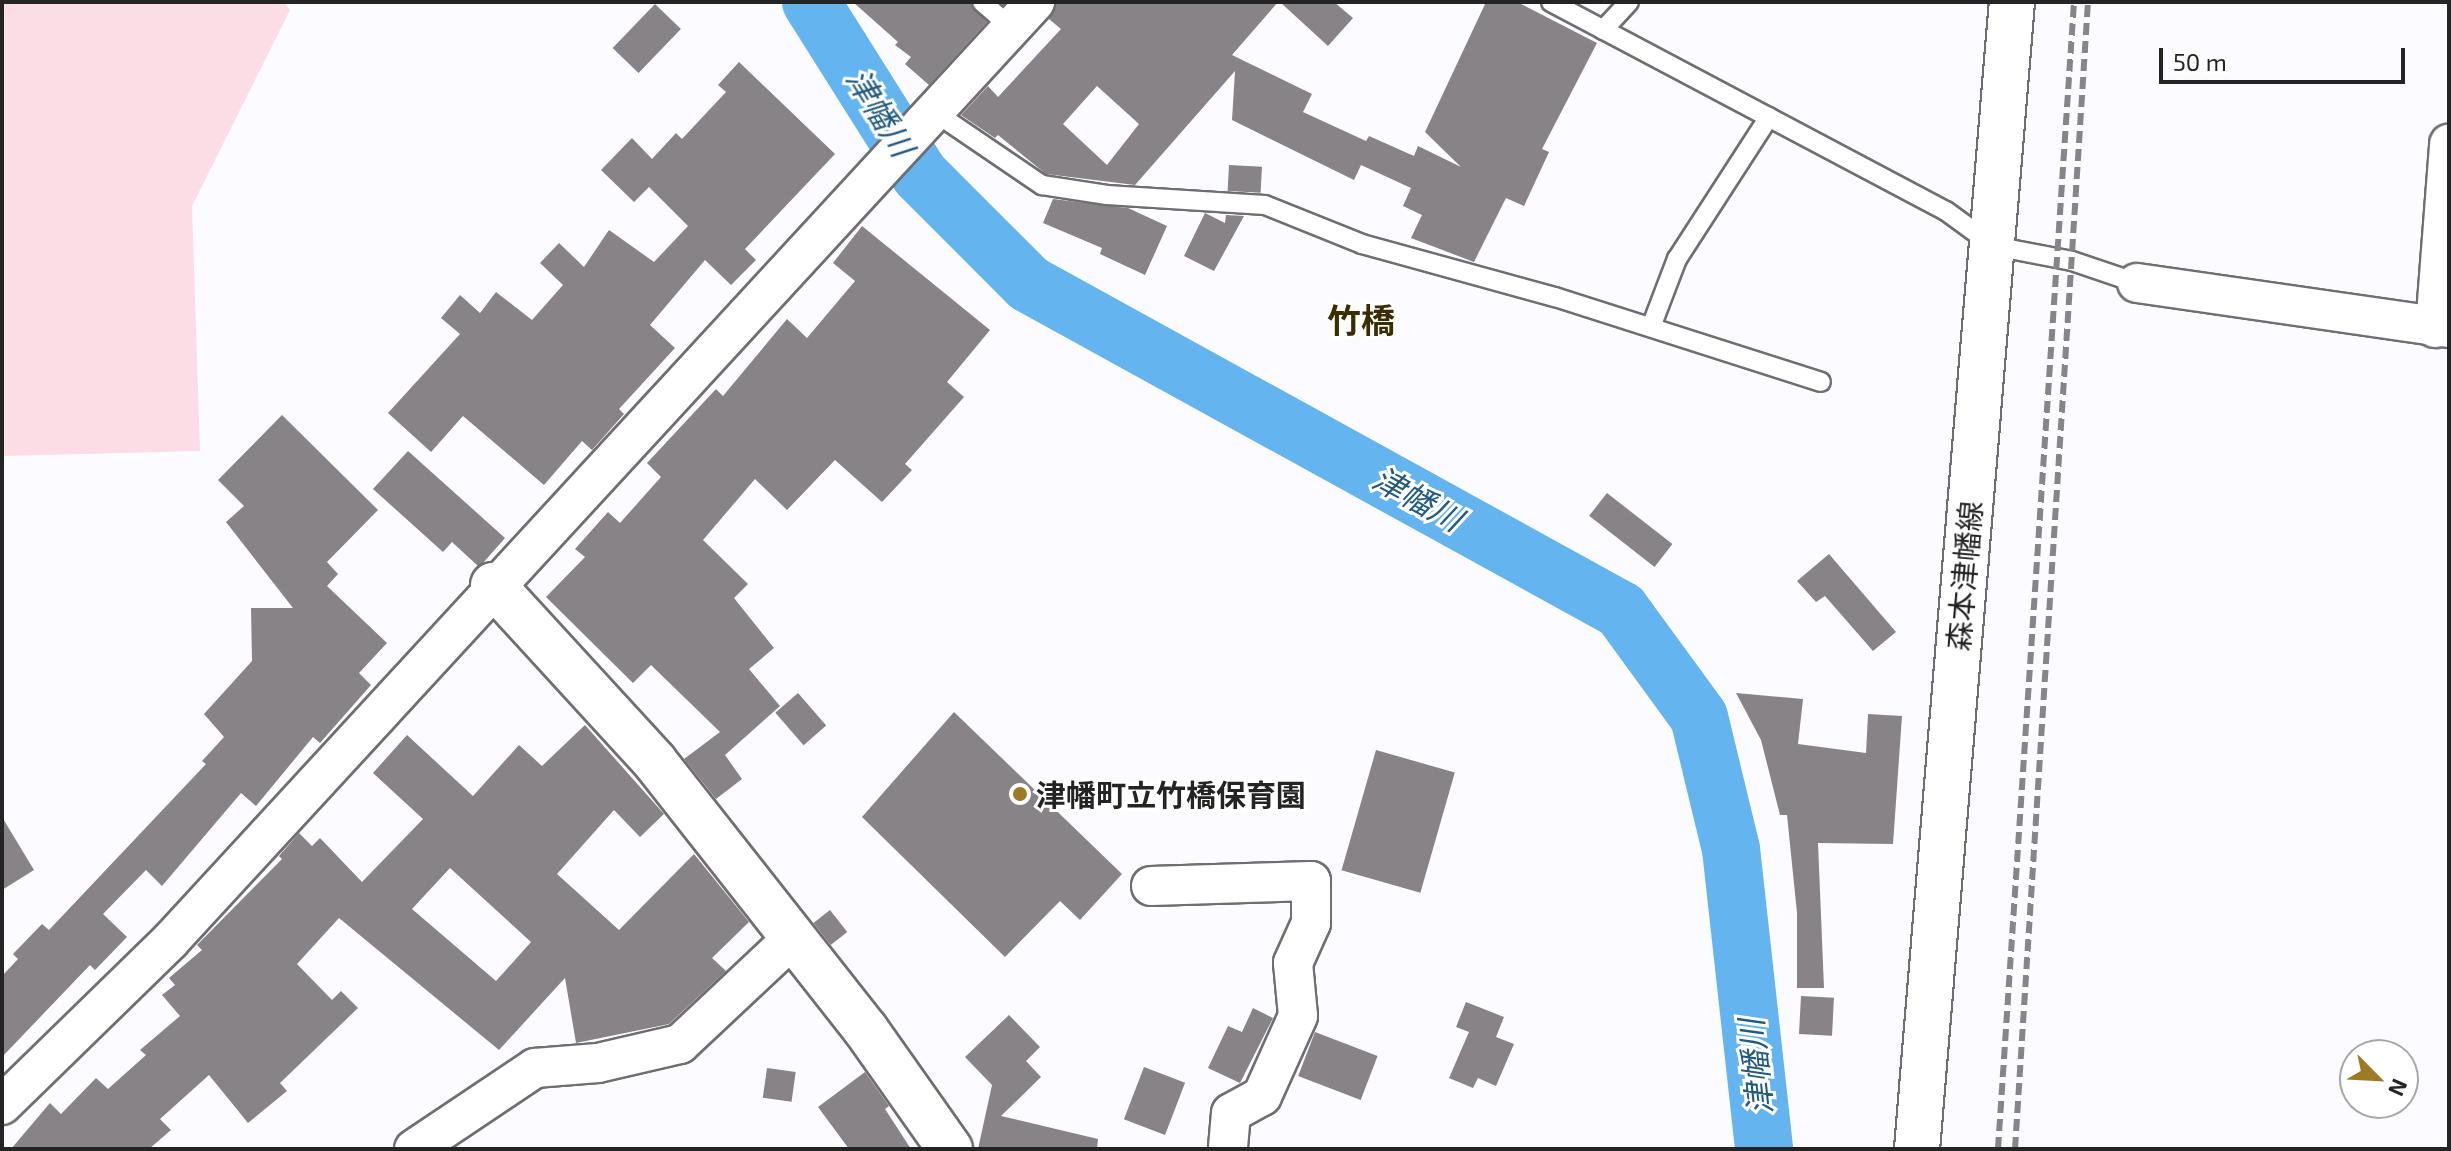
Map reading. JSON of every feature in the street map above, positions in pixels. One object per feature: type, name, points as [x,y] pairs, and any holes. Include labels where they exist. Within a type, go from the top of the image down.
[{"type":"main road","name":"森本津幡線","points":[[1917,1149],[2012,2]]},
{"type":"main road","points":[[493,585],[655,762],[793,938],[950,1149]]},
{"type":"street","points":[[2,1105],[170,941],[493,585],[1023,14]]},
{"type":"street","points":[[2137,283],[2442,328],[2449,144]]},
{"type":"street","points":[[1151,886],[1311,881],[1311,923],[1293,963],[1298,1016],[1262,1096],[1231,1113],[1228,1149]]},
{"type":"street","points":[[414,1149],[535,1068],[598,1063],[680,1044],[793,938]]},
{"type":"lane","points":[[982,2],[1023,14]]},
{"type":"lane","points":[[1551,2],[1946,211],[1994,246],[2072,261],[2137,283]]},
{"type":"lane","points":[[1603,30],[1629,2]]},
{"type":"lane","points":[[933,111],[1042,185],[1107,195],[1265,205],[1362,244],[1651,327],[1821,382]]},
{"type":"lane","points":[[1651,327],[1677,259],[1769,117]]},
{"type":"shaded area","points":[[2,2],[284,2],[290,10],[192,206],[200,451],[2,456]]},
{"type":"building","points":[[853,2],[970,2],[987,22],[929,85],[905,64],[911,57],[895,45],[898,42]]},
{"type":"building","points":[[1056,2],[1278,2],[1232,55],[1312,94],[1303,112],[1366,141],[1369,136],[1414,156],[1418,146],[1461,167],[1425,132],[1486,2],[1517,2],[1597,43],[1542,149],[1549,152],[1524,206],[1506,198],[1474,262],[1411,238],[1422,215],[1403,206],[1411,188],[1361,165],[1354,180],[1232,120],[1235,71],[1135,185],[1046,174],[998,135],[995,138],[961,115],[988,86],[998,97],[1061,29],[1049,19]],"holes":[[[1097,86],[1139,124],[1107,165],[1063,124]]]},
{"type":"building","points":[[1280,2],[1334,2],[1353,18],[1328,46]]},
{"type":"building","points":[[655,4],[681,29],[639,73],[613,48]]},
{"type":"building","points":[[739,62],[835,154],[745,249],[756,260],[731,285],[705,260],[650,325],[675,348],[619,409],[624,414],[592,450],[582,441],[544,485],[463,416],[431,452],[388,413],[460,334],[441,318],[460,295],[480,313],[496,292],[532,320],[563,285],[540,263],[559,243],[584,267],[609,230],[654,262],[688,226],[649,187],[634,202],[601,170],[632,138],[652,159],[676,133],[682,139],[726,92],[718,85]]},
{"type":"building","points":[[1229,165],[1262,167],[1261,193],[1228,191]]},
{"type":"building","points":[[1053,199],[1128,208],[1167,226],[1145,275],[1100,254],[1102,248],[1043,223]]},
{"type":"building","points":[[1205,213],[1225,223],[1226,215],[1244,216],[1214,271],[1184,256]]},
{"type":"building","points":[[862,226],[990,330],[947,382],[964,397],[905,464],[912,470],[882,502],[835,460],[787,510],[755,479],[703,540],[748,584],[734,598],[774,648],[749,669],[780,706],[725,755],[742,779],[716,799],[684,759],[720,732],[651,665],[633,683],[546,597],[585,557],[575,549],[608,512],[620,523],[661,477],[647,463],[716,389],[723,396],[787,319],[807,338],[855,281],[833,263]]},
{"type":"building","points":[[282,415],[378,510],[327,562],[338,574],[327,586],[387,643],[359,673],[371,685],[320,743],[313,737],[256,806],[241,793],[162,886],[146,870],[103,914],[127,937],[95,970],[90,965],[2,1057],[2,976],[18,959],[13,954],[42,924],[49,930],[206,764],[202,761],[224,737],[204,714],[252,661],[251,608],[293,608],[226,522],[244,506],[218,480]]},
{"type":"building","points":[[408,451],[505,538],[483,563],[478,566],[452,542],[443,552],[373,489]]},
{"type":"building","points":[[1607,493],[1672,544],[1655,567],[1589,516]]},
{"type":"building","points":[[1829,554],[1896,632],[1873,651],[1825,596],[1816,602],[1797,581]]},
{"type":"building","points":[[798,693],[826,725],[804,745],[775,713]]},
{"type":"building","points":[[1736,693],[1803,699],[1798,744],[1866,753],[1868,714],[1902,716],[1893,844],[1818,843],[1824,988],[1797,988],[1797,913],[1787,815],[1780,815],[1761,740]]},
{"type":"building","points":[[954,712],[1122,874],[1080,920],[1060,901],[1005,957],[862,817]]},
{"type":"building","points":[[585,725],[664,814],[640,837],[614,810],[557,874],[619,930],[694,854],[749,922],[712,958],[726,971],[669,1024],[576,1043],[565,978],[499,1050],[339,918],[297,964],[332,1000],[341,991],[358,1008],[280,1083],[287,1091],[248,1123],[209,1075],[160,1119],[171,1130],[149,1149],[11,1149],[50,1103],[61,1114],[96,1078],[108,1089],[146,1055],[140,1050],[180,1016],[162,995],[175,985],[169,978],[202,950],[197,945],[282,859],[279,856],[299,833],[312,846],[320,838],[362,882],[423,819],[373,773],[407,735],[473,796],[519,745],[542,766]],"holes":[[[450,868],[531,942],[496,981],[412,909]]]},
{"type":"building","points":[[1376,750],[1455,773],[1420,893],[1342,870]]},
{"type":"building","points":[[2,817],[34,870],[2,890]]},
{"type":"building","points":[[830,910],[847,932],[831,945],[813,923]]},
{"type":"building","points":[[1801,996],[1834,998],[1832,1036],[1799,1034]]},
{"type":"building","points":[[1466,1002],[1504,1017],[1496,1037],[1514,1044],[1496,1086],[1478,1078],[1473,1088],[1449,1078],[1469,1032],[1456,1027]]},
{"type":"building","points":[[1253,1008],[1273,1018],[1240,1083],[1208,1068],[1228,1026],[1242,1032]]},
{"type":"building","points":[[1009,1015],[1040,1047],[1026,1061],[1041,1077],[1001,1116],[1098,1139],[1097,1149],[978,1149],[992,1085],[965,1057]]},
{"type":"building","points":[[1315,1032],[1378,1056],[1361,1100],[1298,1076]]},
{"type":"building","points":[[1144,1067],[1185,1083],[1165,1135],[1124,1119]]},
{"type":"building","points":[[767,1068],[796,1072],[792,1102],[763,1098]]},
{"type":"building","points":[[865,1072],[889,1106],[885,1109],[911,1149],[849,1149],[818,1107]]},
{"type":"waterway","name":"津幡川","points":[[811,2],[920,175],[1029,284],[1621,610],[1699,717],[1731,849],[1764,1149]]},
{"type":"railway","points":[[1998,1149],[2074,2]]},
{"type":"railway","points":[[2015,1149],[2088,2]]},
{"type":"place","name":"津幡町立竹橋保育園","points":[[1020,794]]},
{"type":"district","name":"竹橋","points":[[1361,320]]}]
